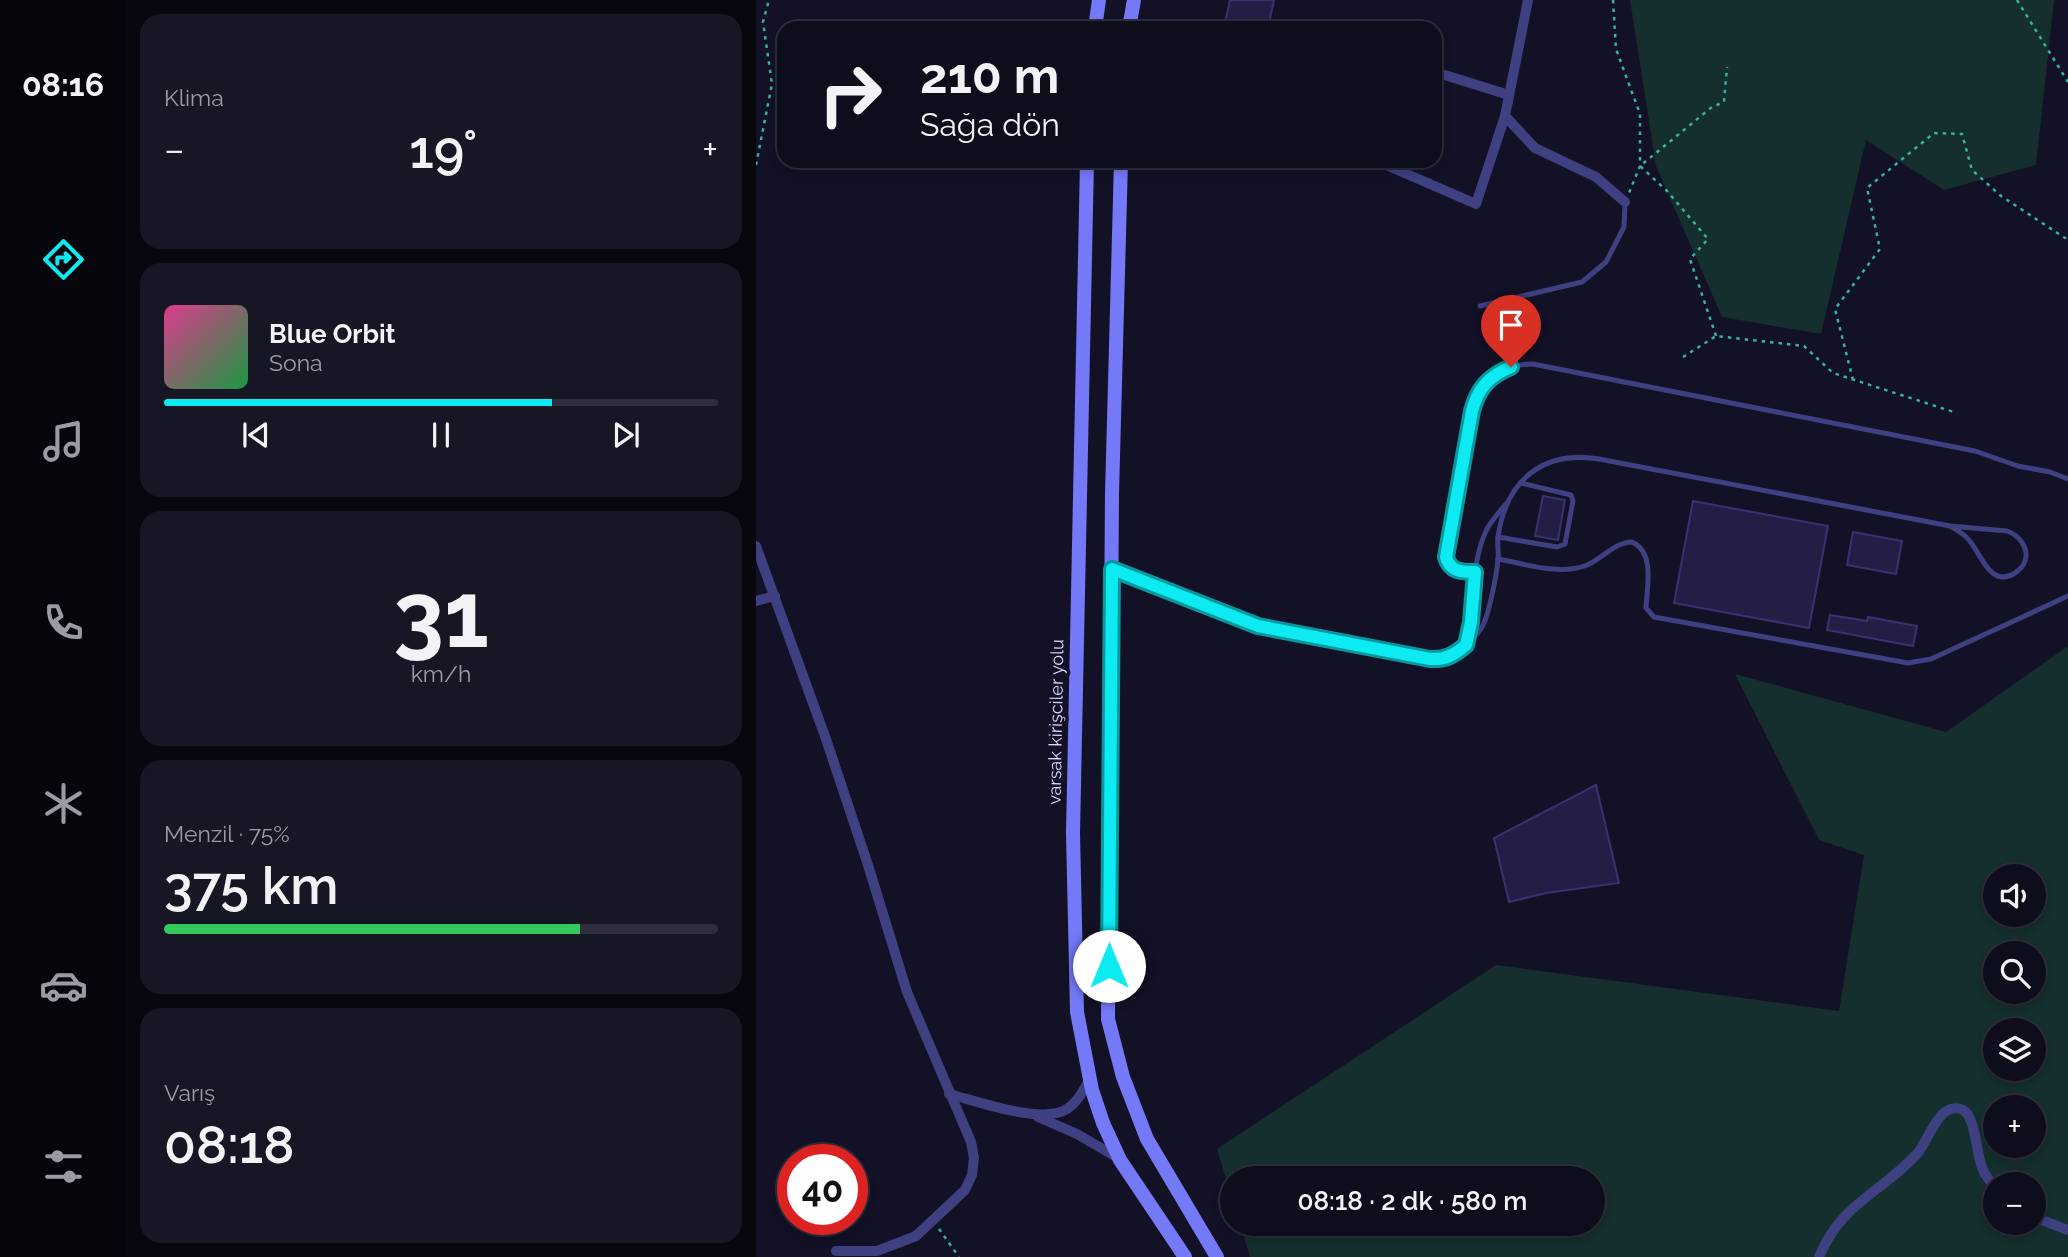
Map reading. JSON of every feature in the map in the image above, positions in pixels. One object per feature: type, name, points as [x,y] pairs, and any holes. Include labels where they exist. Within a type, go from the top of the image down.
[{"type":"street","points":[[1096,21],[1099,0]]},
{"type":"street","points":[[1130,21],[1134,0]]},
{"type":"street","points":[[1393,168],[1476,204],[1505,116],[1528,0]]},
{"type":"street","points":[[1442,74],[1509,95]]},
{"type":"street","points":[[1505,116],[1535,148],[1596,177],[1625,202]]},
{"type":"street","name":"varsak kirişciler yolu","points":[[1087,168],[1073,833],[1077,1012],[1090,1079],[1103,1122],[1120,1160],[1185,1257]]},
{"type":"street","points":[[1121,168],[1112,569],[1108,1019],[1123,1077],[1147,1139],[1217,1257]]},
{"type":"street","points":[[756,547],[847,802],[907,992],[971,1142],[973,1167],[965,1190],[916,1236],[877,1251],[836,1251]]},
{"type":"street","points":[[756,601],[775,596]]},
{"type":"street","points":[[949,1094],[1047,1115],[1066,1111],[1077,1101],[1090,1079]]},
{"type":"street","points":[[1819,1257],[1834,1226],[1918,1153],[1945,1111],[1957,1108],[1971,1119],[1984,1172]]},
{"type":"street","points":[[1028,1113],[1102,1146],[1120,1160]]},
{"type":"street","points":[[2046,1222],[2068,1230]]},
{"type":"lane","points":[[1480,306],[1582,282],[1606,262],[1624,228],[1625,202]]},
{"type":"lane","points":[[1475,572],[1454,569],[1448,564],[1446,557],[1472,411],[1478,394],[1487,381],[1502,371],[1521,364],[1975,451],[2068,479]]},
{"type":"lane","points":[[1466,645],[1471,622],[1475,572],[1488,529],[1521,483],[1543,464],[1568,456],[1582,456],[1950,526],[2007,530],[2015,533],[2026,549],[2023,566],[2013,574],[1999,576],[1992,573],[1983,564],[1967,537],[1950,526]]},
{"type":"lane","points":[[1498,537],[1557,547],[1565,544],[1573,501],[1571,495],[1521,483]]},
{"type":"lane","points":[[1112,569],[1258,626],[1441,660],[1451,657],[1466,645],[1479,632],[1485,621],[1498,559],[1498,537],[1508,500]]},
{"type":"lane","points":[[1498,559],[1559,570],[1569,569],[1588,565],[1620,544],[1632,541],[1642,547],[1646,556],[1646,608],[1654,617],[1908,663],[1931,659],[2068,596]]},
{"type":"path","points":[[756,165],[772,84],[763,22],[769,0]]},
{"type":"path","points":[[1613,0],[1616,48],[1640,114],[1640,166],[1625,202]]},
{"type":"path","points":[[2017,0],[2068,82]]},
{"type":"path","points":[[1640,166],[1712,107],[1724,102],[1727,66]]},
{"type":"path","points":[[1853,380],[1835,309],[1880,248],[1867,188],[1934,133],[1962,134],[1972,170],[2012,203],[2065,238],[2068,234]]},
{"type":"path","points":[[1640,166],[1667,191],[1708,239],[1690,259],[1716,337]]},
{"type":"path","points":[[1683,357],[1716,337],[1804,346],[1833,373],[1957,413]]},
{"type":"path","points":[[934,1220],[958,1256],[951,1257]]},
{"type":"green space","points":[[1630,0],[2054,0],[2036,165],[1944,190],[1866,140],[1821,334],[1722,317],[1656,166]]},
{"type":"green space","points":[[2068,646],[2068,1257],[1250,1257],[1244,1236],[1605,1236],[1605,1166],[1222,1166],[1217,1149],[1496,965],[1839,1011],[1864,855],[1819,840],[1735,674],[1946,732]]},
{"type":"building","points":[[1230,0],[1274,0],[1270,21],[1226,21]]},
{"type":"building","points":[[1543,496],[1565,500],[1558,540],[1535,536]]},
{"type":"building","points":[[1693,501],[1828,526],[1809,628],[1674,603]]},
{"type":"building","points":[[1853,532],[1902,541],[1896,574],[1847,565]]},
{"type":"building","points":[[1830,615],[1867,621],[1868,617],[1917,626],[1913,646],[1827,630]]},
{"type":"building","points":[[1596,785],[1619,883],[1546,893],[1509,902],[1494,838]]},
{"type":"route","points":[[1109,966],[1112,569],[1258,626],[1430,659],[1451,657],[1466,645],[1471,622],[1475,572],[1464,572],[1450,567],[1446,557],[1474,401],[1487,381],[1511,367]]}]
